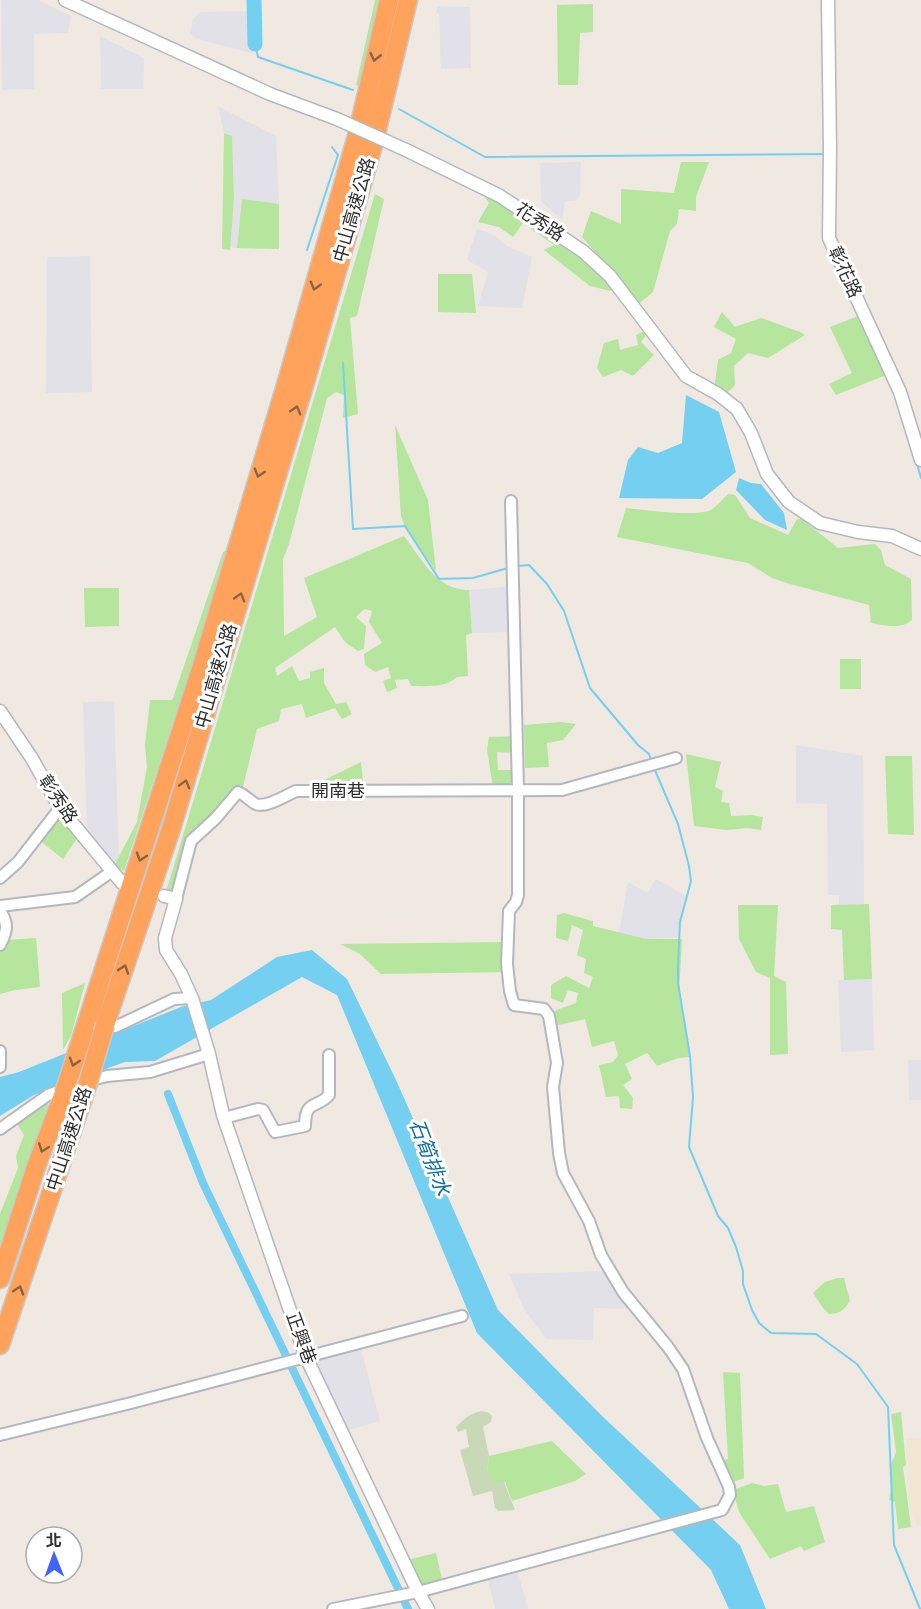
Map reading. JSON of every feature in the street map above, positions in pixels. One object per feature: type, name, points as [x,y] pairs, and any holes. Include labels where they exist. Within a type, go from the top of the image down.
[{"type":"highway","name":"中山高速公路","points":[[0,1279],[36,1167],[64,1093],[202,666],[357,136],[388,0]]},
{"type":"highway","name":"中山高速公路","points":[[0,1345],[87,1086],[110,1026],[171,829],[306,379],[374,142],[408,0]]},
{"type":"street","name":"花秀路","points":[[65,0],[270,94],[337,119],[406,150],[500,196],[584,252],[610,276],[686,376],[718,394],[736,409],[751,433],[767,474],[789,502],[820,523],[858,532],[892,536],[921,549]]},
{"type":"street","name":"彰花路","points":[[828,0],[829,238],[900,392],[921,460]]},
{"type":"street","points":[[333,1609],[418,1592],[722,1510],[730,1495],[729,1487],[707,1438],[683,1369],[623,1292],[601,1256],[589,1221],[563,1173],[553,1087],[557,1063],[549,1016],[544,1009],[514,1005],[510,991],[507,964],[509,911],[518,895],[512,501]]},
{"type":"street","name":"彰秀路","points":[[0,711],[31,757],[60,808],[122,883]]},
{"type":"street","name":"開南巷","points":[[209,1053],[192,998],[165,946],[170,898],[191,841],[216,818],[238,792],[262,806],[296,791],[562,790],[676,759]]},
{"type":"street","points":[[0,878],[18,862],[60,808]]},
{"type":"street","points":[[0,906],[75,897],[111,872]]},
{"type":"street","points":[[0,911],[7,927],[0,945]]},
{"type":"street","points":[[110,1026],[174,999],[192,998]]},
{"type":"street","points":[[0,1051],[0,1067]]},
{"type":"street","points":[[0,1129],[48,1095],[76,1084],[107,1076],[150,1072],[209,1053]]},
{"type":"street","name":"正興巷","points":[[209,1053],[224,1118],[306,1357],[428,1609]]},
{"type":"street","points":[[224,1118],[258,1109],[263,1110],[275,1132],[305,1126],[305,1116],[309,1109],[315,1103],[327,1099],[329,1095],[329,1055]]},
{"type":"street","points":[[0,1435],[462,1316]]},
{"type":"shaded area","points":[[1,0],[38,0],[71,16],[68,33],[34,34],[34,89],[2,90]]},
{"type":"shaded area","points":[[438,6],[470,7],[471,68],[441,69],[439,14],[436,12]]},
{"type":"shaded area","points":[[255,11],[256,49],[250,53],[195,38],[190,33],[193,19],[200,12]]},
{"type":"shaded area","points":[[100,36],[144,58],[143,89],[101,89]]},
{"type":"shaded area","points":[[218,106],[276,136],[279,204],[242,199],[237,248],[229,247],[234,198],[232,136],[224,133]]},
{"type":"shaded area","points":[[581,162],[580,195],[577,200],[565,202],[562,220],[541,201],[540,163]]},
{"type":"shaded area","points":[[477,228],[495,236],[507,246],[532,257],[522,308],[478,306],[488,272],[467,260]]},
{"type":"shaded area","points":[[90,256],[92,392],[46,393],[47,257]]},
{"type":"shaded area","points":[[512,586],[514,632],[472,633],[469,590]]},
{"type":"shaded area","points":[[114,701],[119,857],[114,866],[87,835],[83,702]]},
{"type":"shaded area","points":[[796,745],[863,756],[864,904],[839,905],[839,895],[828,895],[827,804],[796,803]]},
{"type":"shaded area","points":[[656,879],[688,897],[677,938],[646,939],[619,933],[628,882],[647,893]]},
{"type":"shaded area","points":[[872,979],[874,1050],[841,1052],[838,980]]},
{"type":"shaded area","points":[[908,1060],[921,1060],[921,1100],[909,1100]]},
{"type":"shaded area","points":[[607,1271],[629,1309],[594,1308],[593,1340],[546,1339],[524,1309],[509,1274]]},
{"type":"shaded area","points":[[360,1345],[380,1421],[345,1431],[313,1359]]},
{"type":"shaded area","points":[[921,1438],[921,1526],[917,1527],[909,1499],[907,1439]]},
{"type":"shaded area","points":[[518,1572],[528,1609],[495,1609],[488,1579]]},
{"type":"green space","points":[[375,0],[383,0],[363,87],[356,85]]},
{"type":"green space","points":[[593,4],[593,32],[580,33],[578,85],[558,85],[557,5]]},
{"type":"green space","points":[[224,133],[232,136],[234,198],[230,250],[222,249]]},
{"type":"green space","points":[[681,162],[709,162],[696,197],[696,211],[679,209],[677,224],[670,231],[653,292],[640,303],[582,237],[591,211],[621,224],[621,189],[674,193]]},
{"type":"green space","points":[[488,193],[523,211],[610,281],[611,291],[590,286],[544,250],[554,245],[523,223],[513,237],[499,227],[478,222],[489,203],[484,196]]},
{"type":"green space","points":[[375,194],[384,199],[357,316],[350,318],[358,414],[343,418],[344,395],[336,392],[327,398],[289,544],[283,559],[284,636],[317,617],[304,578],[404,536],[439,579],[457,589],[469,590],[472,633],[466,635],[468,676],[457,677],[442,685],[429,686],[411,686],[408,679],[395,680],[397,688],[387,692],[383,681],[391,678],[388,667],[375,672],[365,665],[364,654],[382,643],[369,622],[372,611],[364,609],[356,617],[366,626],[364,649],[358,651],[345,642],[335,627],[275,668],[277,676],[292,666],[299,681],[310,678],[310,672],[324,668],[324,683],[336,704],[346,702],[352,714],[342,719],[335,708],[306,718],[302,704],[281,709],[279,721],[257,729],[243,787],[226,809],[191,842],[177,888],[166,892]]},
{"type":"green space","points":[[242,199],[279,204],[279,249],[237,248]]},
{"type":"green space","points":[[438,274],[472,274],[476,313],[438,312]]},
{"type":"green space","points":[[722,312],[735,327],[761,318],[805,335],[768,358],[748,353],[734,366],[735,385],[728,392],[714,390],[718,360],[731,353],[736,339],[714,327]]},
{"type":"green space","points":[[858,316],[886,375],[836,395],[829,384],[852,373],[830,327]]},
{"type":"green space","points":[[646,330],[646,335],[641,342],[654,355],[633,376],[621,370],[603,377],[597,368],[604,343],[618,339],[620,350],[638,345],[636,335]]},
{"type":"green space","points":[[395,425],[428,500],[436,571],[405,527],[401,516]]},
{"type":"green space","points":[[728,494],[735,495],[750,518],[788,535],[797,519],[802,519],[838,548],[875,544],[881,550],[885,565],[911,579],[912,620],[897,626],[871,623],[869,605],[772,578],[748,563],[617,537],[626,508],[703,512],[711,510]]},
{"type":"green space","points":[[230,549],[124,871],[114,866],[137,822],[147,767],[145,745],[150,700],[172,700],[223,552]]},
{"type":"green space","points":[[84,588],[119,588],[119,626],[85,627]]},
{"type":"green space","points":[[840,659],[861,659],[861,689],[840,689]]},
{"type":"green space","points":[[561,722],[576,724],[563,740],[547,743],[549,767],[525,768],[524,725]]},
{"type":"green space","points":[[517,736],[517,753],[497,752],[498,770],[511,770],[512,759],[517,759],[514,787],[493,787],[487,750],[489,737]]},
{"type":"green space","points":[[686,754],[721,762],[715,787],[723,791],[721,802],[729,803],[731,816],[763,817],[761,830],[748,828],[727,830],[694,826]]},
{"type":"green space","points":[[885,756],[912,756],[914,835],[888,834]]},
{"type":"green space","points":[[361,762],[364,790],[312,789],[314,785]]},
{"type":"green space","points":[[58,815],[78,837],[63,859],[39,840]]},
{"type":"green space","points":[[869,904],[872,979],[844,980],[842,930],[831,929],[831,905]]},
{"type":"green space","points":[[738,905],[778,905],[774,976],[786,982],[788,1054],[770,1055],[770,978],[756,972],[739,939]]},
{"type":"green space","points":[[564,913],[593,921],[593,926],[646,939],[682,939],[679,994],[690,1057],[678,1058],[657,1066],[647,1053],[625,1064],[632,1079],[623,1085],[633,1098],[632,1109],[620,1108],[619,1096],[606,1097],[599,1065],[613,1062],[618,1055],[614,1041],[592,1047],[585,1019],[554,1026],[553,1016],[556,1010],[576,1003],[578,993],[568,990],[563,1003],[551,998],[551,985],[566,976],[589,988],[593,977],[584,973],[586,959],[577,955],[583,930],[572,925],[568,941],[556,938],[557,915]]},
{"type":"green space","points":[[36,938],[40,987],[0,994],[0,952],[8,940]]},
{"type":"green space","points":[[507,942],[506,972],[381,974],[360,954],[340,944]]},
{"type":"green space","points":[[85,983],[71,1036],[63,1050],[62,993]]},
{"type":"green space","points":[[45,1101],[48,1105],[0,1249],[0,1214],[18,1168],[16,1156],[24,1135],[16,1122]]},
{"type":"green space","points":[[844,1278],[850,1301],[841,1311],[829,1314],[813,1293],[825,1282]]},
{"type":"green space","points":[[723,1372],[740,1373],[744,1478],[731,1483],[722,1460],[728,1459]]},
{"type":"green space","points":[[482,1411],[492,1416],[491,1422],[483,1427],[489,1456],[487,1472],[494,1483],[504,1482],[515,1510],[498,1511],[495,1508],[492,1491],[473,1496],[460,1450],[469,1447],[466,1429],[458,1432],[456,1427],[471,1415]]},
{"type":"green space","points":[[901,1412],[906,1465],[903,1467],[911,1527],[898,1529],[895,1502],[889,1500],[892,1486],[891,1464],[896,1452],[891,1414]]},
{"type":"green space","points":[[552,1441],[586,1474],[575,1481],[512,1501],[505,1482],[494,1484],[487,1473],[489,1456]]},
{"type":"green space","points":[[752,1483],[764,1486],[778,1484],[786,1512],[814,1506],[825,1542],[804,1551],[801,1546],[770,1559],[739,1512],[733,1490]]},
{"type":"green space","points":[[436,1553],[442,1579],[420,1586],[407,1560]]},
{"type":"water","points":[[686,395],[719,412],[736,472],[702,499],[619,498],[628,460],[638,447],[658,453],[682,443]]},
{"type":"water","points":[[739,478],[761,484],[784,513],[787,530],[765,520],[736,490]]},
{"type":"water","name":"石筍排水","points":[[312,950],[347,979],[396,1080],[498,1310],[601,1415],[740,1545],[766,1609],[729,1609],[711,1570],[477,1333],[337,995],[302,977],[155,1061],[125,1062],[34,1095],[0,1116],[0,1077],[19,1072],[181,1007],[211,1000],[277,957]]},
{"type":"waterway","points":[[254,0],[255,44]]},
{"type":"waterway","points":[[255,44],[258,57],[353,90]]},
{"type":"waterway","points":[[399,109],[485,157],[827,154]]},
{"type":"waterway","points":[[307,250],[338,155],[332,147]]},
{"type":"waterway","points":[[343,363],[353,529],[405,526],[439,579],[473,578],[508,568]]},
{"type":"waterway","points":[[917,464],[921,478]]},
{"type":"waterway","points":[[517,566],[529,565],[547,584],[564,611],[590,688],[638,745],[649,754],[651,760]]},
{"type":"waterway","points":[[654,768],[678,824],[691,881],[680,922],[678,965],[678,983],[690,1056],[693,1097],[689,1147],[718,1216],[728,1228],[736,1247],[743,1271],[743,1284],[759,1323],[771,1333],[816,1334],[857,1364],[888,1407],[894,1545],[920,1609]]},
{"type":"waterway","points":[[168,1094],[203,1183],[408,1609]]}]
